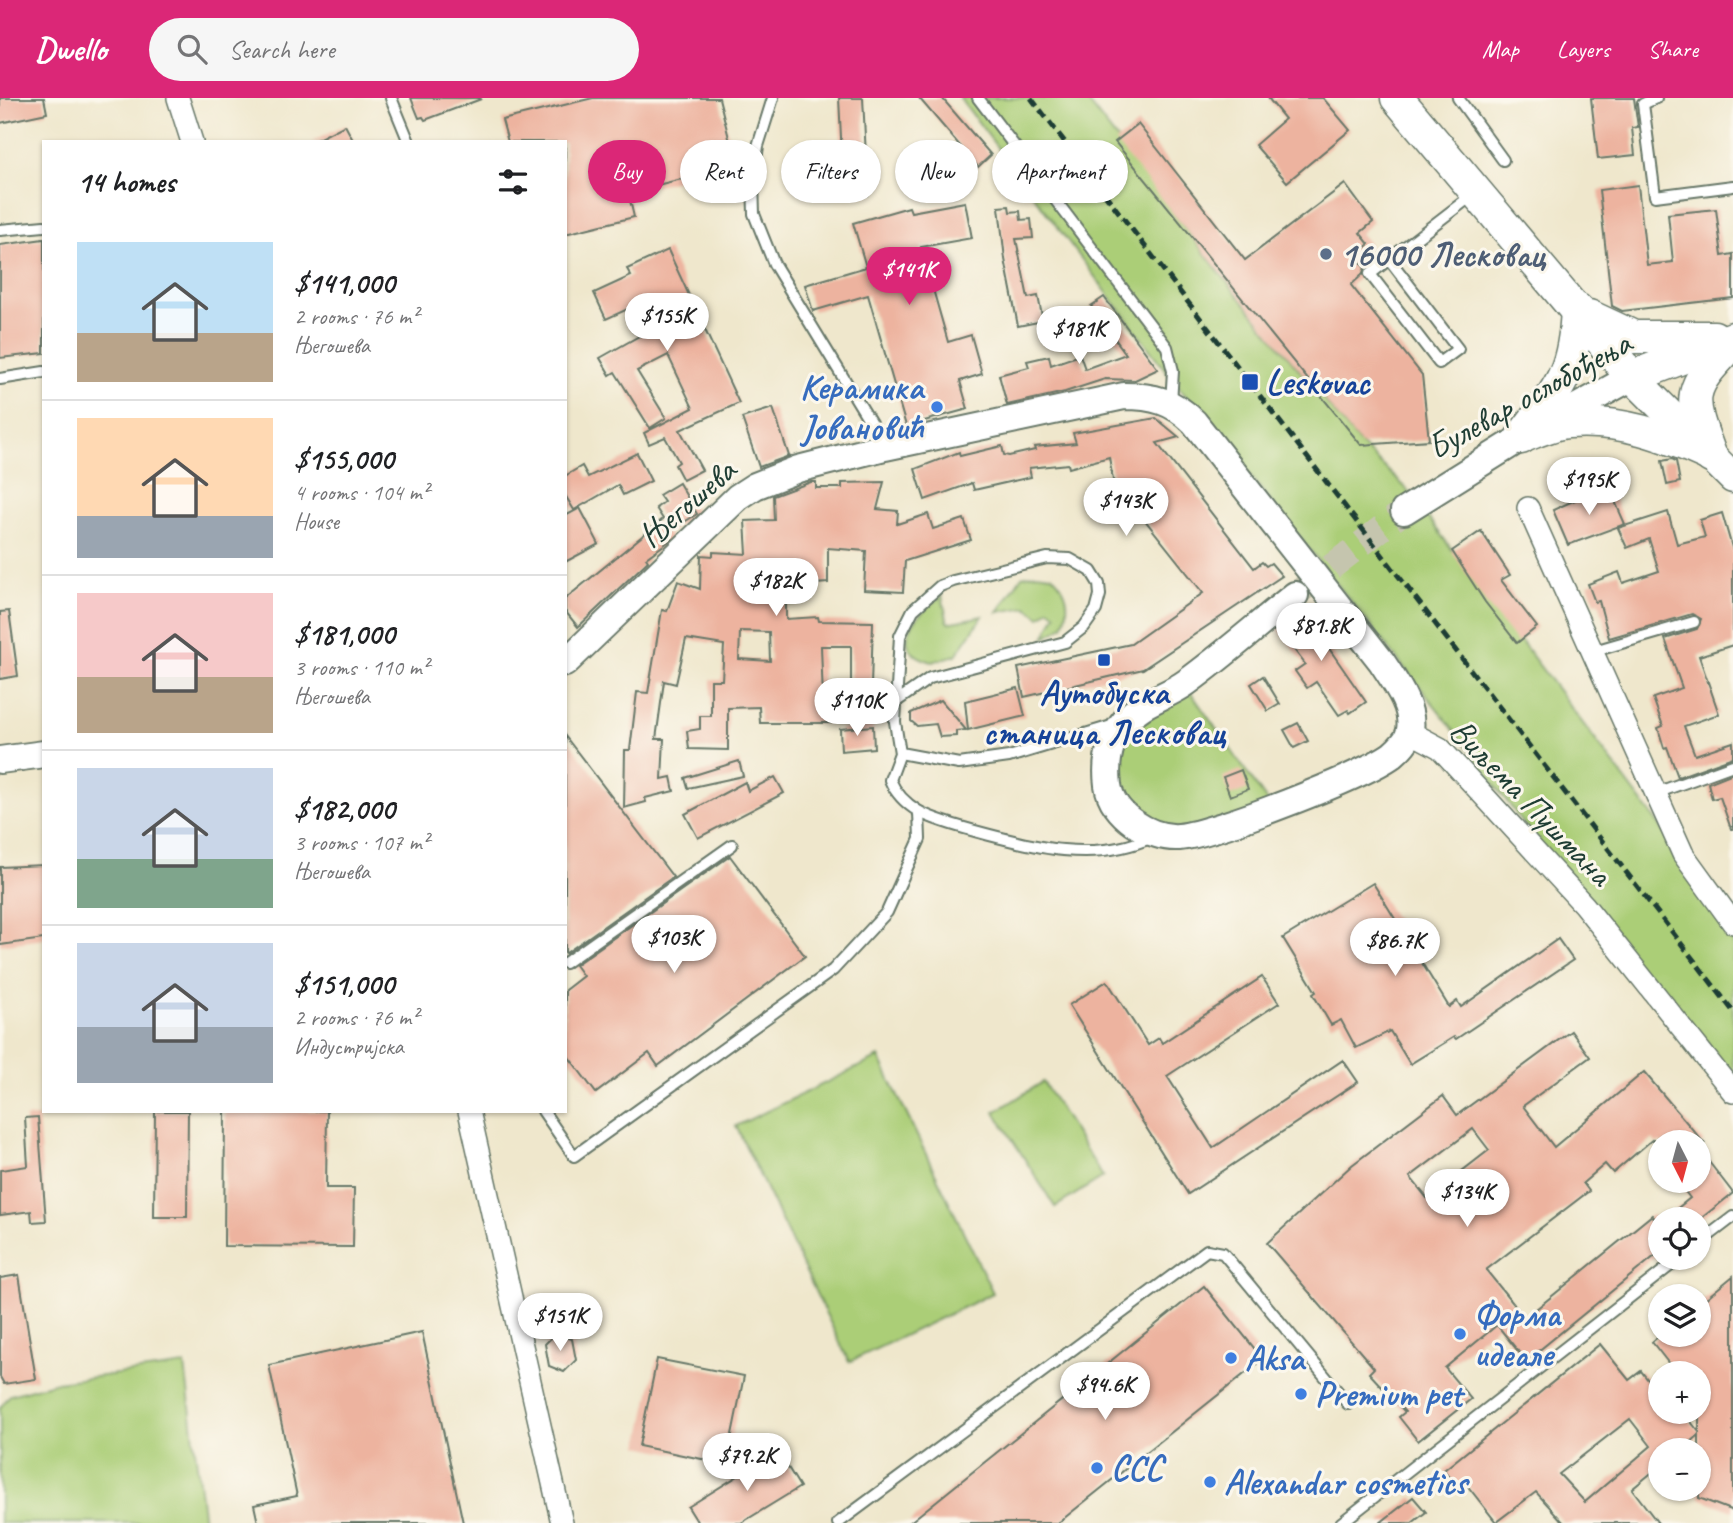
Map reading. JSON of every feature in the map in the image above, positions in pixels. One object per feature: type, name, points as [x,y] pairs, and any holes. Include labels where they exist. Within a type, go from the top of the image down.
[{"type":"main road","points":[[1397,98],[1632,377],[1722,467]]},
{"type":"main road","points":[[1577,309],[1634,337],[1733,339]]},
{"type":"main road","points":[[1521,438],[1568,371],[1574,355],[1577,309]]},
{"type":"main road","points":[[1722,467],[1694,412],[1695,390],[1733,339]]},
{"type":"main road","name":"Булевар ослобођења","points":[[1632,377],[1733,339]]},
{"type":"main road","points":[[1521,438],[1566,423],[1627,426],[1652,431],[1722,467]]},
{"type":"street","points":[[177,98],[191,140]]},
{"type":"street","name":"Булевар ослобођења","points":[[1404,511],[1521,438],[1632,377]]},
{"type":"street","name":"Његошева","points":[[567,661],[738,497],[774,477],[885,447],[1124,396],[1153,397],[1171,403]]},
{"type":"street","points":[[1171,403],[1194,422],[1382,662],[1400,691],[1410,720],[1410,732]]},
{"type":"street","points":[[1528,508],[1683,854],[1733,923]]},
{"type":"street","points":[[1157,835],[1135,823],[1114,806],[1106,771],[1110,744],[1139,707],[1185,684],[1295,595]]},
{"type":"street","name":"Виљема Пушмана","points":[[1157,835],[1179,837],[1211,829],[1341,780],[1391,755],[1410,732],[1440,748],[1584,905],[1733,1092]]},
{"type":"street","points":[[0,760],[42,754]]},
{"type":"street","points":[[469,1113],[562,1523]]},
{"type":"lane","points":[[391,98],[408,140]]},
{"type":"lane","points":[[773,98],[758,146],[753,181],[754,214],[774,264],[885,447]]},
{"type":"lane","points":[[978,98],[1167,347],[1173,371],[1171,403]]},
{"type":"lane","points":[[1458,98],[1503,160]]},
{"type":"lane","points":[[1656,98],[1643,104],[1655,196],[1733,186]]},
{"type":"lane","points":[[1389,259],[1458,348],[1439,363],[1370,274],[1389,259],[1476,191]]},
{"type":"lane","points":[[0,230],[42,226]]},
{"type":"lane","points":[[0,379],[42,372]]},
{"type":"lane","points":[[897,701],[930,678],[1065,642],[1084,627],[1096,610],[1100,595],[1099,584],[1082,564],[1070,559],[1046,558],[940,586],[913,610],[904,623],[898,649],[895,722],[900,753],[890,780],[895,794],[919,812],[982,832],[1061,850],[1108,850],[1138,844],[1157,835]]},
{"type":"lane","points":[[1594,651],[1694,622]]},
{"type":"lane","points":[[900,753],[959,764],[1009,757],[1124,723]]},
{"type":"lane","points":[[1656,793],[1733,765]]},
{"type":"lane","points":[[544,1113],[574,1156],[833,971],[887,912],[920,839],[919,812]]},
{"type":"lane","points":[[567,962],[732,845]]},
{"type":"lane","points":[[1711,1234],[1733,1217]]},
{"type":"lane","points":[[838,1523],[1207,1250],[1215,1249],[1223,1253],[1348,1404]]},
{"type":"lane","points":[[1341,1523],[1665,1270]]},
{"type":"green space","points":[[960,98],[1085,98],[1117,140],[992,140]]},
{"type":"green space","points":[[1128,154],[1223,277],[1361,445],[1405,487],[1733,923],[1733,1092],[1584,905],[1444,717],[1169,375],[1039,203],[1128,203]]},
{"type":"green space","points":[[1036,573],[1052,575],[1065,592],[1067,605],[1063,626],[1044,638],[1056,614],[1049,609],[1040,617],[1027,607],[998,612],[1022,576]]},
{"type":"green space","points":[[942,596],[948,623],[983,616],[956,655],[932,662],[917,656],[907,639],[915,621]]},
{"type":"green space","points":[[1185,684],[1271,807],[1192,834],[1114,806],[1124,723]]},
{"type":"green space","points":[[879,1057],[993,1293],[849,1362],[736,1126]]},
{"type":"green space","points":[[1043,1082],[1103,1177],[1055,1207],[995,1112]]},
{"type":"green space","points":[[185,1365],[204,1523],[0,1523],[0,1408],[10,1395],[57,1382]]},
{"type":"building","points":[[0,98],[44,98],[47,113],[0,123]]},
{"type":"building","points":[[411,98],[481,99],[425,120],[423,117],[419,118]]},
{"type":"building","points":[[593,98],[719,98],[730,140],[680,140],[680,179],[666,183],[666,140],[588,140],[588,203],[631,203],[634,217],[567,234],[567,140],[507,140],[502,120]]},
{"type":"building","points":[[839,98],[863,98],[865,140],[841,140]]},
{"type":"building","points":[[919,98],[942,98],[991,155],[978,167],[978,140],[955,140]]},
{"type":"building","points":[[1268,98],[1323,98],[1350,130],[1287,182],[1255,145],[1285,119]]},
{"type":"building","points":[[1591,98],[1634,98],[1638,127],[1632,128],[1635,155],[1598,159]]},
{"type":"building","points":[[1138,124],[1245,260],[1345,184],[1373,222],[1360,233],[1369,244],[1355,256],[1365,268],[1362,275],[1351,285],[1422,375],[1429,440],[1361,445],[1128,158],[1128,140],[1118,140]]},
{"type":"building","points":[[345,125],[353,140],[316,140]]},
{"type":"building","points":[[1638,185],[1647,265],[1673,262],[1668,214],[1716,209],[1722,256],[1733,254],[1733,298],[1622,311],[1612,306],[1599,190]]},
{"type":"building","points":[[965,203],[972,238],[921,247],[948,342],[971,335],[982,374],[960,381],[968,409],[906,426],[868,295],[813,311],[805,285],[866,267],[853,223],[909,207],[911,212]]},
{"type":"building","points":[[1009,206],[1010,212],[1020,211],[1021,220],[1031,219],[1033,238],[1016,239],[1028,298],[1038,296],[1043,321],[1018,326],[1005,259],[999,207]]},
{"type":"building","points":[[42,239],[42,353],[0,358],[0,245]]},
{"type":"building","points":[[668,250],[739,403],[680,430],[702,470],[683,480],[675,465],[679,462],[665,437],[649,444],[644,433],[693,408],[668,355],[637,371],[666,418],[650,428],[615,372],[610,375],[600,358],[655,327],[643,302],[606,319],[594,293],[631,276],[627,269]]},
{"type":"building","points":[[1104,297],[1158,369],[1135,380],[1105,379],[1065,392],[1007,405],[999,375],[1029,367],[1027,361],[1049,356],[1051,365],[1080,355],[1085,369],[1126,354],[1091,306]]},
{"type":"building","points":[[773,408],[789,456],[759,467],[742,418]]},
{"type":"building","points":[[1156,418],[1179,437],[1157,443],[1254,568],[1262,562],[1266,566],[1271,563],[1282,576],[1143,669],[1024,697],[1018,668],[1131,644],[1203,593],[1113,480],[1109,457],[1069,468],[1068,464],[1029,468],[1031,477],[974,490],[972,483],[925,500],[915,469],[959,452],[960,456],[1002,446],[1004,455],[1009,456],[1035,450],[1034,447],[1076,443],[1073,433]]},
{"type":"building","points":[[637,453],[651,481],[623,495],[618,485],[574,510],[567,498],[567,475],[582,466],[588,477]]},
{"type":"building","points":[[1662,461],[1676,461],[1680,482],[1667,485]]},
{"type":"building","points":[[811,482],[816,482],[816,488],[842,488],[842,483],[884,482],[877,509],[898,511],[897,524],[928,514],[933,529],[964,519],[971,540],[905,561],[903,592],[864,590],[866,551],[828,548],[828,583],[786,586],[786,619],[818,617],[819,621],[873,622],[871,686],[851,686],[851,646],[821,646],[823,699],[831,698],[832,723],[760,723],[759,707],[728,708],[728,750],[689,749],[687,731],[700,729],[700,716],[711,716],[711,680],[722,680],[724,645],[686,639],[676,684],[664,681],[656,739],[664,739],[662,779],[671,777],[674,791],[645,798],[646,802],[624,808],[625,750],[630,750],[637,692],[648,693],[662,610],[667,611],[678,581],[700,589],[701,555],[713,556],[713,552],[747,554],[745,521],[774,520],[773,496]],"holes":[[[740,631],[769,632],[770,661],[739,659]]]},
{"type":"building","points":[[679,483],[697,514],[667,533],[672,539],[646,558],[648,561],[578,627],[567,613],[567,597],[663,519],[656,508],[664,502],[659,495]]},
{"type":"building","points":[[1597,490],[1599,495],[1610,490],[1625,524],[1568,545],[1553,510]]},
{"type":"building","points":[[580,508],[599,544],[567,561],[567,515]]},
{"type":"building","points":[[1668,512],[1677,544],[1705,537],[1700,520],[1722,513],[1733,551],[1733,645],[1699,656],[1719,714],[1684,726],[1695,755],[1733,742],[1733,757],[1678,777],[1667,747],[1664,748],[1658,728],[1663,726],[1653,698],[1682,688],[1665,639],[1697,629],[1701,619],[1692,614],[1609,638],[1599,601],[1595,602],[1588,584],[1619,572],[1623,583],[1659,571],[1649,539],[1627,548],[1618,528]]},
{"type":"building","points":[[1481,531],[1510,575],[1501,580],[1537,627],[1517,643],[1485,602],[1452,551]]},
{"type":"building","points":[[1307,608],[1321,628],[1317,631],[1366,702],[1350,713],[1348,710],[1339,715],[1316,682],[1307,688],[1295,671],[1305,664],[1278,629]]},
{"type":"building","points":[[9,611],[18,676],[0,679],[0,612]]},
{"type":"building","points":[[1263,676],[1280,704],[1268,711],[1251,684]]},
{"type":"building","points":[[1018,688],[1025,716],[968,730],[965,701]]},
{"type":"building","points":[[941,700],[966,730],[956,731],[956,736],[940,737],[936,724],[917,726],[911,721],[911,713]]},
{"type":"building","points":[[1298,723],[1308,741],[1294,748],[1284,730]]},
{"type":"building","points":[[873,726],[874,748],[841,751],[840,729]]},
{"type":"building","points":[[567,739],[673,877],[567,952]]},
{"type":"building","points":[[739,761],[743,776],[688,788],[685,778]]},
{"type":"building","points":[[1241,770],[1248,789],[1230,796],[1223,777]]},
{"type":"building","points":[[1733,773],[1731,829],[1720,797],[1712,799],[1708,783]]},
{"type":"building","points":[[775,777],[784,793],[698,838],[685,814],[745,782],[748,791]]},
{"type":"building","points":[[730,856],[805,956],[658,1066],[649,1053],[596,1093],[567,1055],[567,988],[583,976],[575,965]]},
{"type":"building","points":[[42,865],[42,939],[0,945],[0,867]]},
{"type":"building","points":[[1373,883],[1449,1007],[1457,1001],[1461,1007],[1558,939],[1573,960],[1456,1039],[1454,1037],[1410,1064],[1390,1031],[1356,1048],[1341,1020],[1331,1025],[1313,994],[1316,992],[1283,938]]},
{"type":"building","points":[[1262,977],[1279,1003],[1167,1076],[1213,1148],[1343,1060],[1358,1082],[1188,1194],[1069,1005],[1107,981],[1148,1045],[1159,1038],[1162,1043]]},
{"type":"building","points":[[1571,1031],[1590,1057],[1523,1106],[1554,1147],[1644,1072],[1693,1130],[1648,1130],[1648,1143],[1613,1173],[1605,1164],[1583,1183],[1589,1191],[1486,1270],[1525,1318],[1648,1218],[1648,1262],[1526,1361],[1497,1325],[1445,1368],[1471,1399],[1418,1441],[1399,1417],[1405,1412],[1369,1373],[1374,1368],[1267,1243],[1352,1165],[1443,1096],[1457,1115]],"holes":[[[1473,1129],[1489,1150],[1427,1198],[1410,1177]]]},
{"type":"building","points":[[155,1113],[188,1113],[187,1217],[154,1217]]},
{"type":"building","points":[[225,1113],[327,1113],[326,1188],[354,1188],[353,1247],[224,1246]]},
{"type":"building","points":[[38,1117],[46,1221],[32,1222],[31,1211],[0,1215],[0,1170],[28,1166],[25,1118]]},
{"type":"building","points":[[1712,1166],[1733,1193],[1711,1210],[1711,1207],[1679,1207],[1690,1198],[1687,1194],[1712,1194]]},
{"type":"building","points":[[19,1275],[36,1379],[4,1384],[0,1377],[0,1278]]},
{"type":"building","points":[[1733,1276],[1733,1511],[1707,1501],[1711,1501],[1711,1438],[1699,1438],[1699,1435],[1696,1438],[1648,1438],[1648,1442],[1630,1419],[1559,1474],[1585,1502],[1648,1449],[1648,1476],[1632,1489],[1658,1523],[1564,1523],[1536,1492],[1496,1522],[1466,1484],[1460,1490],[1444,1470],[1600,1344],[1629,1380],[1641,1371],[1648,1380],[1648,1424],[1693,1424],[1699,1432],[1699,1424],[1711,1424],[1711,1361],[1667,1361],[1656,1347],[1711,1347],[1711,1294]]},
{"type":"building","points":[[1204,1286],[1263,1359],[1058,1523],[909,1523]]},
{"type":"building","points":[[422,1332],[463,1523],[258,1523],[254,1505],[297,1496],[269,1365]]},
{"type":"building","points":[[555,1334],[572,1339],[576,1360],[564,1372],[549,1366],[545,1344]]},
{"type":"building","points":[[657,1359],[744,1376],[726,1464],[639,1446]]},
{"type":"building","points":[[778,1451],[800,1487],[741,1523],[698,1523],[688,1507]]},
{"type":"building","points":[[1413,1497],[1426,1512],[1412,1523],[1380,1523]]},
{"type":"tunnel","points":[[1300,591],[1404,511]]},
{"type":"railway","points":[[1031,98],[1733,1011]]},
{"type":"place","name":"16000 Лесковац","points":[[1326,254]]},
{"type":"place","name":"Leskovac","points":[[1250,382]]},
{"type":"place","name":"Керамика Јовановић","points":[[937,407]]},
{"type":"place","name":"Аутобуска станица Лесковац","points":[[1104,660]]},
{"type":"place","name":"Форма идеале","points":[[1460,1334]]},
{"type":"place","name":"Aksa","points":[[1231,1358]]},
{"type":"place","name":"Premium pet","points":[[1301,1394]]},
{"type":"place","name":"CCC","points":[[1097,1468]]},
{"type":"place","name":"Alexandar cosmetics","points":[[1210,1482]]}]
